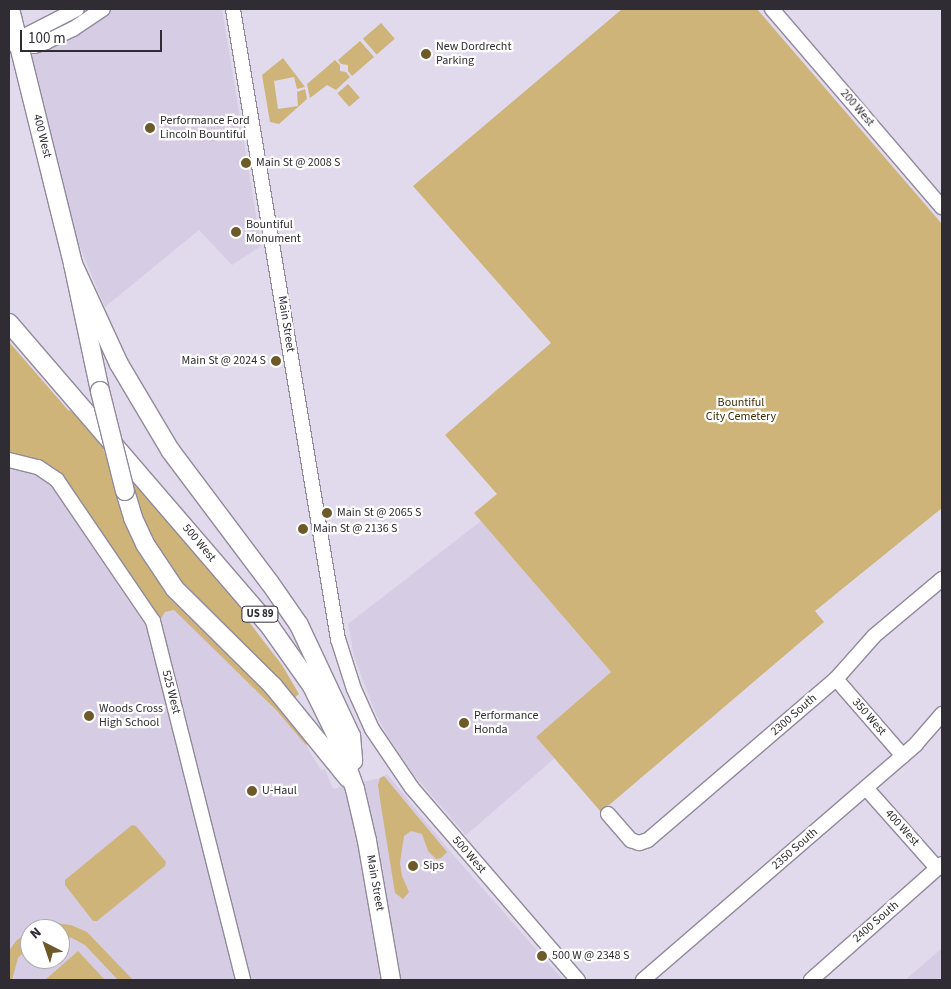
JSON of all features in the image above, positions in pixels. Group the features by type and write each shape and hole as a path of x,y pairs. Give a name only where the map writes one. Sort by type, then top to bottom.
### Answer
{"main road":[{"name":"400 West","path":"10,9 14,43 73,264"},
{"path":"73,264 124,491 133,518 158,567 175,589 273,686 354,786"},
{"path":"73,264 119,364 170,450 270,583 299,625 351,736 354,786"},
{"name":"500 West","path":"9,323 286,646 325,710 354,786"},
{"name":"Main Street","path":"354,786 368,841 392,980"}],"street":[{"path":"14,43 32,31 58,21 77,9"},
{"path":"14,43 34,46 46,42 73,29 103,9"},
{"name":"Main Street","path":"233,9 338,639"},
{"name":"200 West","path":"772,9 942,207"},
{"name":"525 West","path":"9,460 38,467 57,480 153,621 243,980"},
{"name":"2300 South","path":"608,814 631,840 639,843 652,837 836,679 874,636 942,579"},
{"name":"500 West","path":"338,639 354,689 366,716 398,770 427,807 578,980"},
{"name":"350 West","path":"836,679 903,756"},
{"name":"2350 South","path":"643,980 903,756 920,740 942,714"},
{"name":"400 West","path":"866,788 940,866"},
{"name":"2400 South","path":"810,980 940,866"}],"shaded area":[{"path":"104,9 222,9 261,246 232,265 199,230 105,307 74,233 28,49"},
{"name":"Woods Cross High School","path":"9,467 38,476 51,486 146,627 236,980 9,980"},
{"path":"481,521 611,672 536,737 555,758 466,835 414,775 387,735 376,714 354,656 348,624"},
{"path":"174,610 287,721 306,745 321,770 325,769 333,789 380,778 387,774 449,850 563,980 251,980 160,620 165,612"},
{"path":"942,948 942,980 905,980"}],"green space":[{"name":"Bountiful City Cemetery","path":"622,9 757,9 942,224 942,508 815,611 824,622 601,812 536,737 611,672 474,513 497,494 445,435 551,343 413,186"},
{"path":"381,23 395,39 377,55 363,39"},
{"path":"360,41 374,57 352,76 348,71 348,65 341,64 338,60"},
{"path":"283,58 305,87 297,89 294,77 274,81 278,109 298,106 297,92 305,89 307,99 279,124 270,122 262,75"},
{"path":"335,60 340,65 340,71 346,72 350,77 336,90 327,85 310,98 307,84"},
{"path":"348,84 360,98 349,107 337,93"},
{"path":"9,342 68,410 76,413 101,442 137,548 157,578 275,697 310,742 306,745 277,711 174,610 165,612 160,620 62,476 9,453"},
{"path":"135,480 242,608 249,622 282,665 299,694 294,698 205,611 155,552 129,485"},
{"path":"384,776 447,852 441,858 436,859 428,851 422,834 411,831 404,836 400,863 402,876 409,892 403,899 395,893 381,806 378,785 380,778"},
{"path":"132,825 136,826 166,862 165,866 97,921 93,921 65,885 65,880"},
{"path":"70,925 87,932 133,980 118,980 85,945 70,938"},
{"path":"20,938 20,956 12,980 9,980 9,951"},
{"path":"78,951 105,980 45,980 58,969 70,969 70,958"}],"place":[{"name":"New Dordrecht Parking","path":"426,54"},
{"name":"Performance Ford Lincoln Bountiful","path":"150,128"},
{"name":"Main St @ 2008 S","path":"246,163"},
{"name":"Bountiful Monument","path":"236,232"},
{"name":"Main St @ 2024 S","path":"276,361"},
{"name":"Main St @ 2065 S","path":"327,513"},
{"name":"Main St @ 2136 S","path":"303,529"},
{"name":"Woods Cross High School","path":"89,716"},
{"name":"Performance Honda","path":"464,723"},
{"name":"U-Haul","path":"252,791"},
{"name":"Sips","path":"413,866"},
{"name":"500 W @ 2348 S","path":"542,956"}]}
